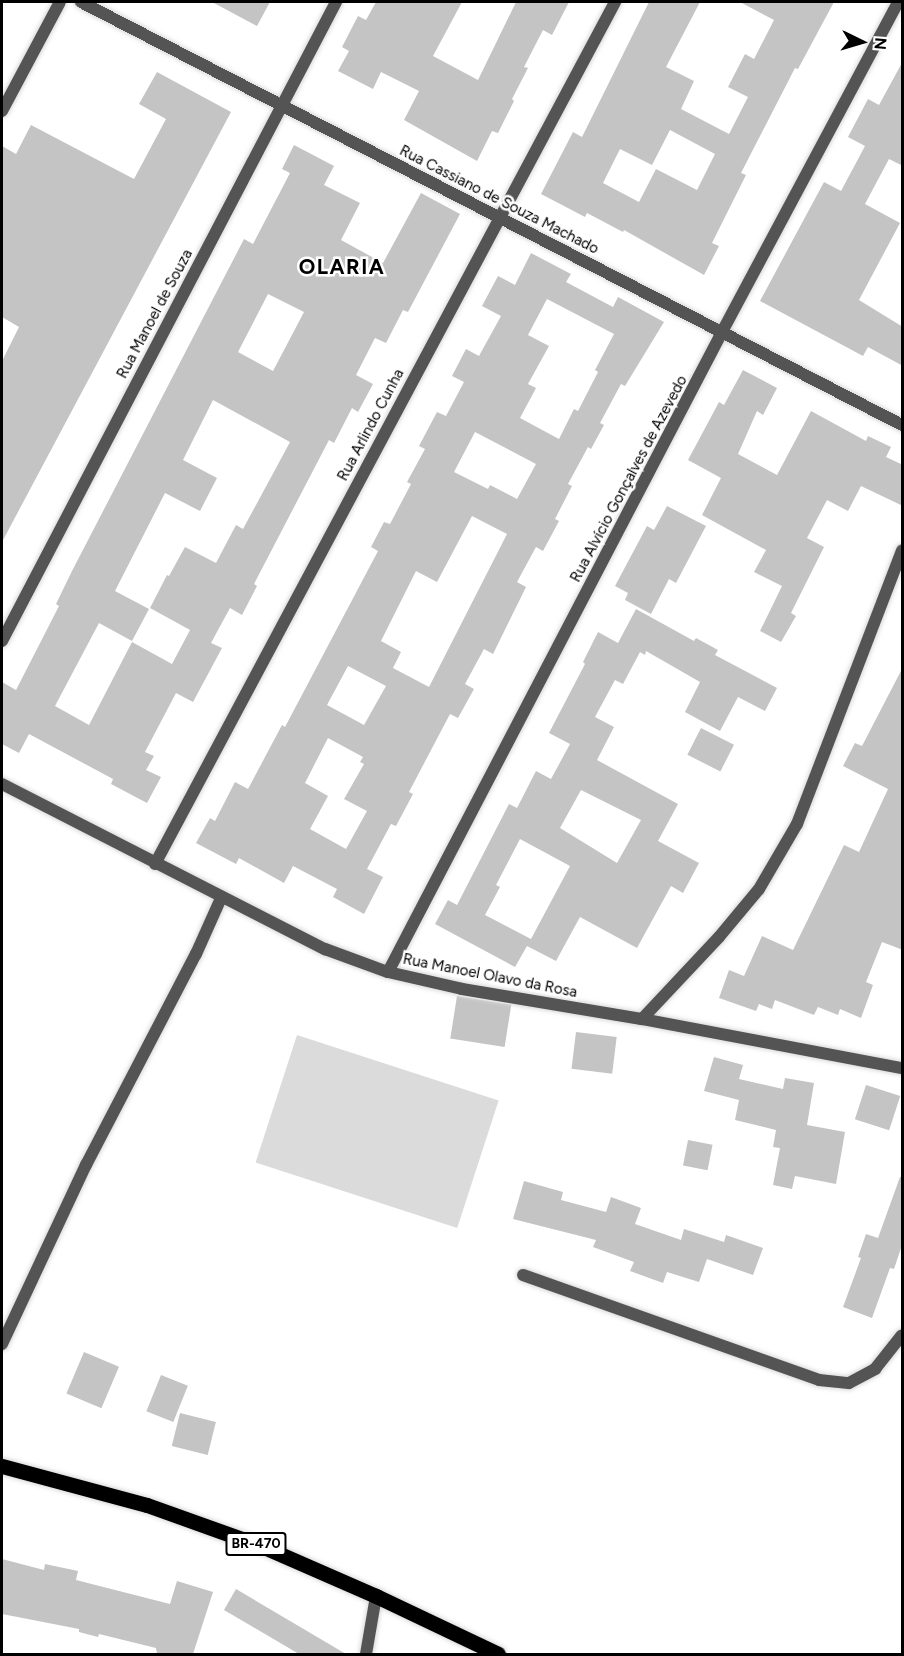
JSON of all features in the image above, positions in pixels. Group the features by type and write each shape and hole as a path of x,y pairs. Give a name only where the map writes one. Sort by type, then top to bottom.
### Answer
{"main road":[{"name":"BR-470","path":"2,1466 147,1505 259,1545 376,1596 498,1654"}],"street":[{"path":"2,111 60,2"},
{"name":"Rua Cassiano de Souza Machado","path":"81,2 903,425"},
{"name":"Rua Manoel de Souza","path":"2,641 336,2"},
{"name":"Rua Arlindo Cunha","path":"155,864 498,217 615,2"},
{"name":"Rua Alvício Gonçalves de Azevedo","path":"388,972 722,332 898,2"},
{"path":"642,1019 719,938 759,889 797,824 903,549"},
{"name":"Rua Manoel Olavo da Rosa","path":"2,784 221,898 326,949 388,972 462,989 642,1019 903,1068"},
{"path":"2,1344 86,1166 196,954 221,898"},
{"path":"524,1275 819,1380 849,1383 875,1369 903,1335"},
{"path":"366,1654 376,1596"}],"shaded area":[{"path":"297,1035 499,1101 457,1228 256,1162"}],"building":[{"path":"212,2 270,2 257,26"},
{"path":"376,2 462,2 433,56 478,80 516,2 569,2 552,35 543,30 524,67 528,68 498,133 492,131 477,161 404,120 419,91 381,72 373,89 338,71 349,51 342,47 358,16 366,20"},
{"path":"649,2 700,2 666,67 694,81 681,109 729,134 748,97 728,87 745,54 754,59 774,20 740,2 834,2 798,69 795,68 741,173 746,175 712,243 719,246 704,275 624,230 623,232 587,213 585,217 541,194 573,132 582,137","holes":["670,130 715,154 697,190 656,169 639,202 603,183 620,149 652,165"]},
{"path":"903,61 903,166 889,159 865,204 900,223 859,300 903,327 903,366 868,347 863,356 760,301 824,182 841,191 865,146 848,137 868,99 879,105"},
{"path":"157,72 231,112 2,542 2,361 19,327 2,317 2,146 16,154 31,125 134,179 166,119 139,104"},
{"path":"294,145 334,166 324,185 360,203 341,240 383,263 421,193 460,214 408,312 403,310 386,343 375,338 356,375 373,384 358,412 352,408 334,443 329,440 254,584 257,586 242,615 230,608 211,643 222,648 193,702 176,693 145,752 154,756 146,770 161,777 147,803 111,784 113,779 29,734 19,753 2,744 2,682 16,690 59,606 56,604 72,571 244,239 253,244 290,173 282,169","holes":["268,294 304,312 273,371 238,352","213,400 290,442 243,529 236,525 216,563 185,547 169,576 167,575 150,608 190,630 172,664 132,642 89,725 55,706 99,623 132,641 149,609 115,591 165,493 200,511 217,478 183,460"]},
{"path":"531,253 571,274 566,282 613,307 618,297 664,322 625,386 621,384 600,423 604,425 591,449 588,447 568,484 572,486 555,519 559,521 543,551 536,547 517,582 526,587 493,654 484,649 465,684 474,689 458,718 450,714 409,792 413,794 396,826 391,824 367,869 383,877 364,914 333,897 337,889 293,866 284,883 239,858 236,864 196,843 210,818 215,821 235,782 248,789 282,725 285,727 378,551 371,547 384,522 390,524 411,484 407,482 425,449 419,446 437,412 446,416 464,382 452,376 466,349 479,356 501,316 482,306 498,276 515,285","holes":["547,299 614,334 595,370 598,372 578,411 574,409 559,439 520,418 536,388 528,384 549,346 528,335","475,432 536,464 517,499 490,485 488,489 454,472","472,516 507,534 429,687 393,668 401,652 381,641 416,571 437,582","348,666 386,686 364,725 327,705","328,738 363,757 360,762 364,764 344,799 367,811 346,849 310,829 328,796 305,783"]},
{"path":"743,370 777,388 763,415 757,411 738,454 777,475 811,411 866,441 868,436 891,447 886,457 903,465 903,506 861,486 848,511 827,500 807,538 824,547 791,613 796,616 781,642 760,631 782,586 754,572 766,550 702,515 721,478 688,460 719,402 724,405"},
{"path":"667,506 706,526 676,583 669,579 651,614 625,600 628,593 615,586 647,526 654,530"},
{"path":"636,609 694,641 696,638 718,650 715,655 777,688 765,711 738,697 720,731 685,712 700,682 646,651 645,655 640,652 623,684 615,680 595,717 614,727 597,760 678,804 658,841 699,863 683,893 671,886 637,948 580,917 556,961 527,946 515,967 435,924 448,900 457,905 509,804 517,808 536,771 551,779 570,744 549,733 585,664 583,662 598,632 618,643","holes":["581,790 641,820 617,863 560,828","520,839 570,866 531,939 485,915 500,887 496,885"]},
{"path":"903,667 903,950 882,942 866,982 873,985 861,1018 840,1009 838,1015 818,1007 814,1015 775,1000 772,1009 759,1004 756,1011 719,998 729,970 744,976 762,936 793,950 844,845 859,852 888,789 843,766 855,743 862,746"},
{"path":"701,728 734,745 720,772 687,755"},
{"path":"457,996 511,1005 505,1047 450,1038"},
{"path":"576,1032 617,1037 612,1074 571,1069"},
{"path":"714,1057 743,1065 739,1079 783,1089 785,1078 814,1083 807,1125 845,1132 836,1184 795,1176 792,1189 773,1185 780,1148 773,1147 776,1130 735,1120 739,1100 704,1091"},
{"path":"866,1085 900,1096 889,1130 855,1119"},
{"path":"688,1140 713,1145 708,1170 683,1166"},
{"path":"900,1177 903,1177 903,1242 894,1269 890,1268 872,1318 843,1307 861,1258 858,1257 866,1234 878,1238"},
{"path":"524,1181 563,1192 561,1200 606,1212 611,1197 641,1208 635,1224 681,1240 684,1229 724,1242 726,1235 763,1248 753,1275 707,1259 699,1282 667,1272 663,1283 630,1271 634,1262 593,1247 596,1240 513,1219"},
{"path":"84,1352 119,1367 101,1408 66,1393"},
{"path":"161,1375 188,1386 173,1422 146,1411"},
{"path":"180,1413 216,1422 208,1455 172,1446"},
{"path":"2,1559 44,1570 45,1564 78,1571 76,1580 170,1604 177,1581 213,1592 193,1654 157,1654 156,1648 99,1634 98,1637 79,1632 79,1629 2,1614"},
{"path":"236,1589 346,1654 299,1654 224,1610"}],"district":[{"name":"OLARIA","path":"342,267"}]}
